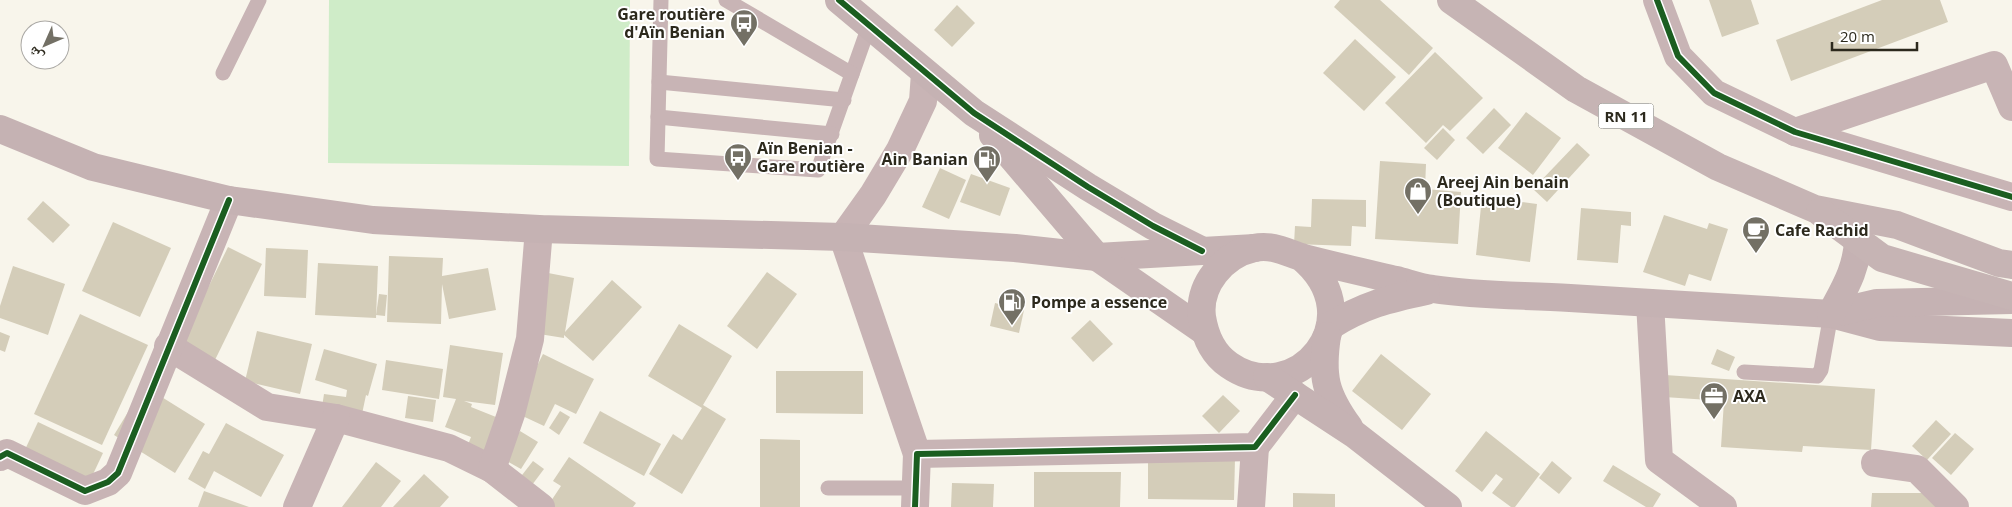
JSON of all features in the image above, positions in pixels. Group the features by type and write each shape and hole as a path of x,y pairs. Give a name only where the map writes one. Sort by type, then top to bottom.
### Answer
{"main road":[{"path":"839,0 974,113 1153,226 1202,251"},
{"name":"RN 11","path":"1451,0 1576,89 1718,167 1815,208 1897,224 1998,263 2012,266"},
{"path":"974,113 1097,257 1204,332"},
{"path":"0,129 93,168 229,200 373,220 539,229 842,237 1014,248 1097,257 1279,248 1301,257 1433,290 1830,314 1880,328 2012,333"},
{"name":"RN 11","path":"1815,208 1882,258 2012,298"},
{"path":"1830,314 1853,273 1857,257 1858,240"},
{"path":"1255,248 1234,255 1217,269 1206,288 1201,310 1204,332 1214,350 1228,365 1247,374 1267,377 1293,372 1314,358 1329,331 1358,310 1394,297 1433,290"},
{"path":"1301,257 1316,270 1327,286 1332,306 1324,359 1326,382 1332,404 1354,434"},
{"path":"1830,314 1877,303 2012,298"},
{"path":"1267,377 1354,434 1448,507"}],"street":[{"path":"1657,0 1678,56 1714,93 1795,132 2012,197"},
{"path":"1795,132 1994,66 2012,107"},
{"path":"916,498 917,454 842,237 873,196 900,150 923,101 925,73"},
{"path":"0,457 7,453 85,491 108,482 118,473 168,346 229,200"},
{"path":"492,469 512,414 530,339 539,229"},
{"path":"1650,303 1659,460 1722,507"},
{"path":"168,346 266,407 336,418 449,448 492,469 541,507"},
{"path":"1251,507 1255,447 1295,396"},
{"path":"297,507 336,418"},
{"path":"917,454 1255,447"},
{"path":"1874,463 1918,469 1955,507"}],"lane":[{"path":"223,73 259,0"},
{"path":"661,0 657,159 818,170 869,26"},
{"path":"726,0 852,74"},
{"path":"659,82 844,100"},
{"path":"658,117 832,134"},
{"path":"1744,372 1817,376 1821,370 1830,314"},
{"path":"828,488 916,498"}],"green space":[{"path":"329,0 630,0 629,166 328,163"}],"building":[{"path":"1340,0 1380,0 1433,48 1409,75 1334,7"},
{"path":"1709,0 1751,0 1759,24 1722,37"},
{"path":"1882,0 1940,0 1948,22 1791,81 1776,40"},
{"path":"957,5 975,23 952,47 934,30"},
{"path":"1355,39 1396,77 1364,111 1323,73"},
{"path":"1435,52 1483,98 1450,131 1443,125 1426,143 1385,103"},
{"path":"1494,108 1511,125 1483,154 1466,138"},
{"path":"1526,112 1561,138 1533,175 1498,148"},
{"path":"1443,128 1455,140 1437,160 1424,148"},
{"path":"1577,143 1590,155 1547,202 1533,189"},
{"name":"Areej Ain benain (Boutique)","path":"1380,161 1426,164 1425,189 1461,192 1458,244 1375,239"},
{"path":"940,168 966,180 949,219 922,207"},
{"path":"971,174 1010,188 1000,216 960,202"},
{"path":"1482,197 1537,204 1530,262 1476,255"},
{"path":"1312,199 1366,200 1366,227 1352,226 1351,246 1294,244 1295,226 1311,227"},
{"path":"43,201 70,225 53,243 27,219"},
{"path":"1581,208 1631,212 1631,226 1621,225 1618,263 1577,260"},
{"path":"1664,215 1707,229 1709,223 1728,229 1711,281 1689,274 1685,286 1643,272"},
{"path":"113,222 171,248 140,317 82,291"},
{"path":"228,247 262,264 214,362 180,345"},
{"path":"266,248 308,250 306,298 264,296"},
{"path":"389,256 443,258 442,276 488,268 496,310 449,319 442,284 441,324 387,322"},
{"path":"318,263 378,266 376,318 315,315"},
{"path":"13,266 65,284 48,335 0,318 0,306"},
{"path":"543,272 574,278 565,332 612,280 642,307 593,361 564,335 564,338 533,333"},
{"path":"767,272 797,294 757,349 727,326"},
{"path":"379,294 387,295 385,316 376,315"},
{"path":"995,303 1024,310 1019,333 990,326"},
{"path":"80,314 148,345 102,445 34,414"},
{"path":"1090,320 1113,344 1093,362 1071,338"},
{"path":"679,324 732,356 703,405 726,419 682,494 649,474 673,434 682,440 702,408 648,376"},
{"path":"257,331 312,344 300,394 245,381"},
{"path":"0,332 10,336 5,352 0,350"},
{"path":"450,345 503,353 495,405 464,401 472,404 471,407 501,419 487,458 466,450 471,437 445,427 456,399 443,397"},
{"path":"324,349 377,364 368,396 366,395 362,414 322,407 324,394 346,397 347,390 315,380"},
{"path":"1717,349 1735,357 1729,371 1711,364"},
{"path":"543,354 594,379 576,414 555,404 544,426 514,412"},
{"path":"1381,354 1431,394 1402,430 1352,391"},
{"path":"386,360 443,369 439,399 382,390"},
{"path":"776,371 863,371 863,414 776,413"},
{"path":"1665,375 1875,389 1871,450 1803,446 1802,452 1721,447 1724,401 1664,397"},
{"path":"144,386 205,424 175,473 114,435"},
{"path":"1223,395 1240,411 1219,433 1202,416"},
{"path":"408,396 436,400 433,422 405,418"},
{"path":"560,411 570,417 559,435 549,428"},
{"path":"600,411 661,444 644,476 583,443"},
{"path":"1936,420 1951,434 1927,460 1912,446"},
{"path":"38,422 103,453 87,487 22,456"},
{"path":"226,423 284,455 261,497 214,471 205,489 188,479 203,451 209,454"},
{"path":"520,431 538,442 521,469 503,459"},
{"path":"1486,431 1540,474 1515,507 1511,507 1492,493 1503,479 1496,474 1482,492 1455,471"},
{"path":"1955,433 1974,449 1951,475 1932,458"},
{"path":"760,439 800,440 800,507 760,507"},
{"path":"569,457 636,503 633,507 547,507 561,486 553,481"},
{"path":"1148,457 1235,458 1234,500 1148,499"},
{"path":"533,461 544,469 526,493 515,484"},
{"path":"1552,461 1572,478 1559,494 1539,478"},
{"path":"376,462 401,481 381,507 342,507"},
{"path":"1613,465 1661,494 1653,507 1646,507 1603,481"},
{"path":"1034,472 1121,472 1120,507 1034,507"},
{"path":"424,474 449,497 440,507 393,507"},
{"path":"952,483 994,484 993,507 951,507"},
{"path":"204,491 249,507 198,507"},
{"path":"1293,493 1335,494 1335,507 1293,507"},
{"path":"1872,493 1936,493 1935,507 1871,507"}],"cycle path":[{"path":"839,0 974,113 1088,187 1153,226 1202,251"},
{"path":"1657,0 1678,56 1714,93 1795,132 2012,197"},
{"path":"0,457 7,453 85,491 108,482 118,473 229,200"},
{"path":"915,507 917,454 1255,447 1295,395"}],"place":[{"name":"Gare routière d'Aïn Benian","path":"744,47"},
{"name":"Aïn Benian - Gare routière","path":"738,181"},
{"name":"Ain Banian","path":"987,183"},
{"name":"Areej Ain benain (Boutique)","path":"1418,215"},
{"name":"Cafe Rachid","path":"1756,254"},
{"name":"Pompe a essence","path":"1012,326"},
{"name":"AXA","path":"1714,420"}]}
